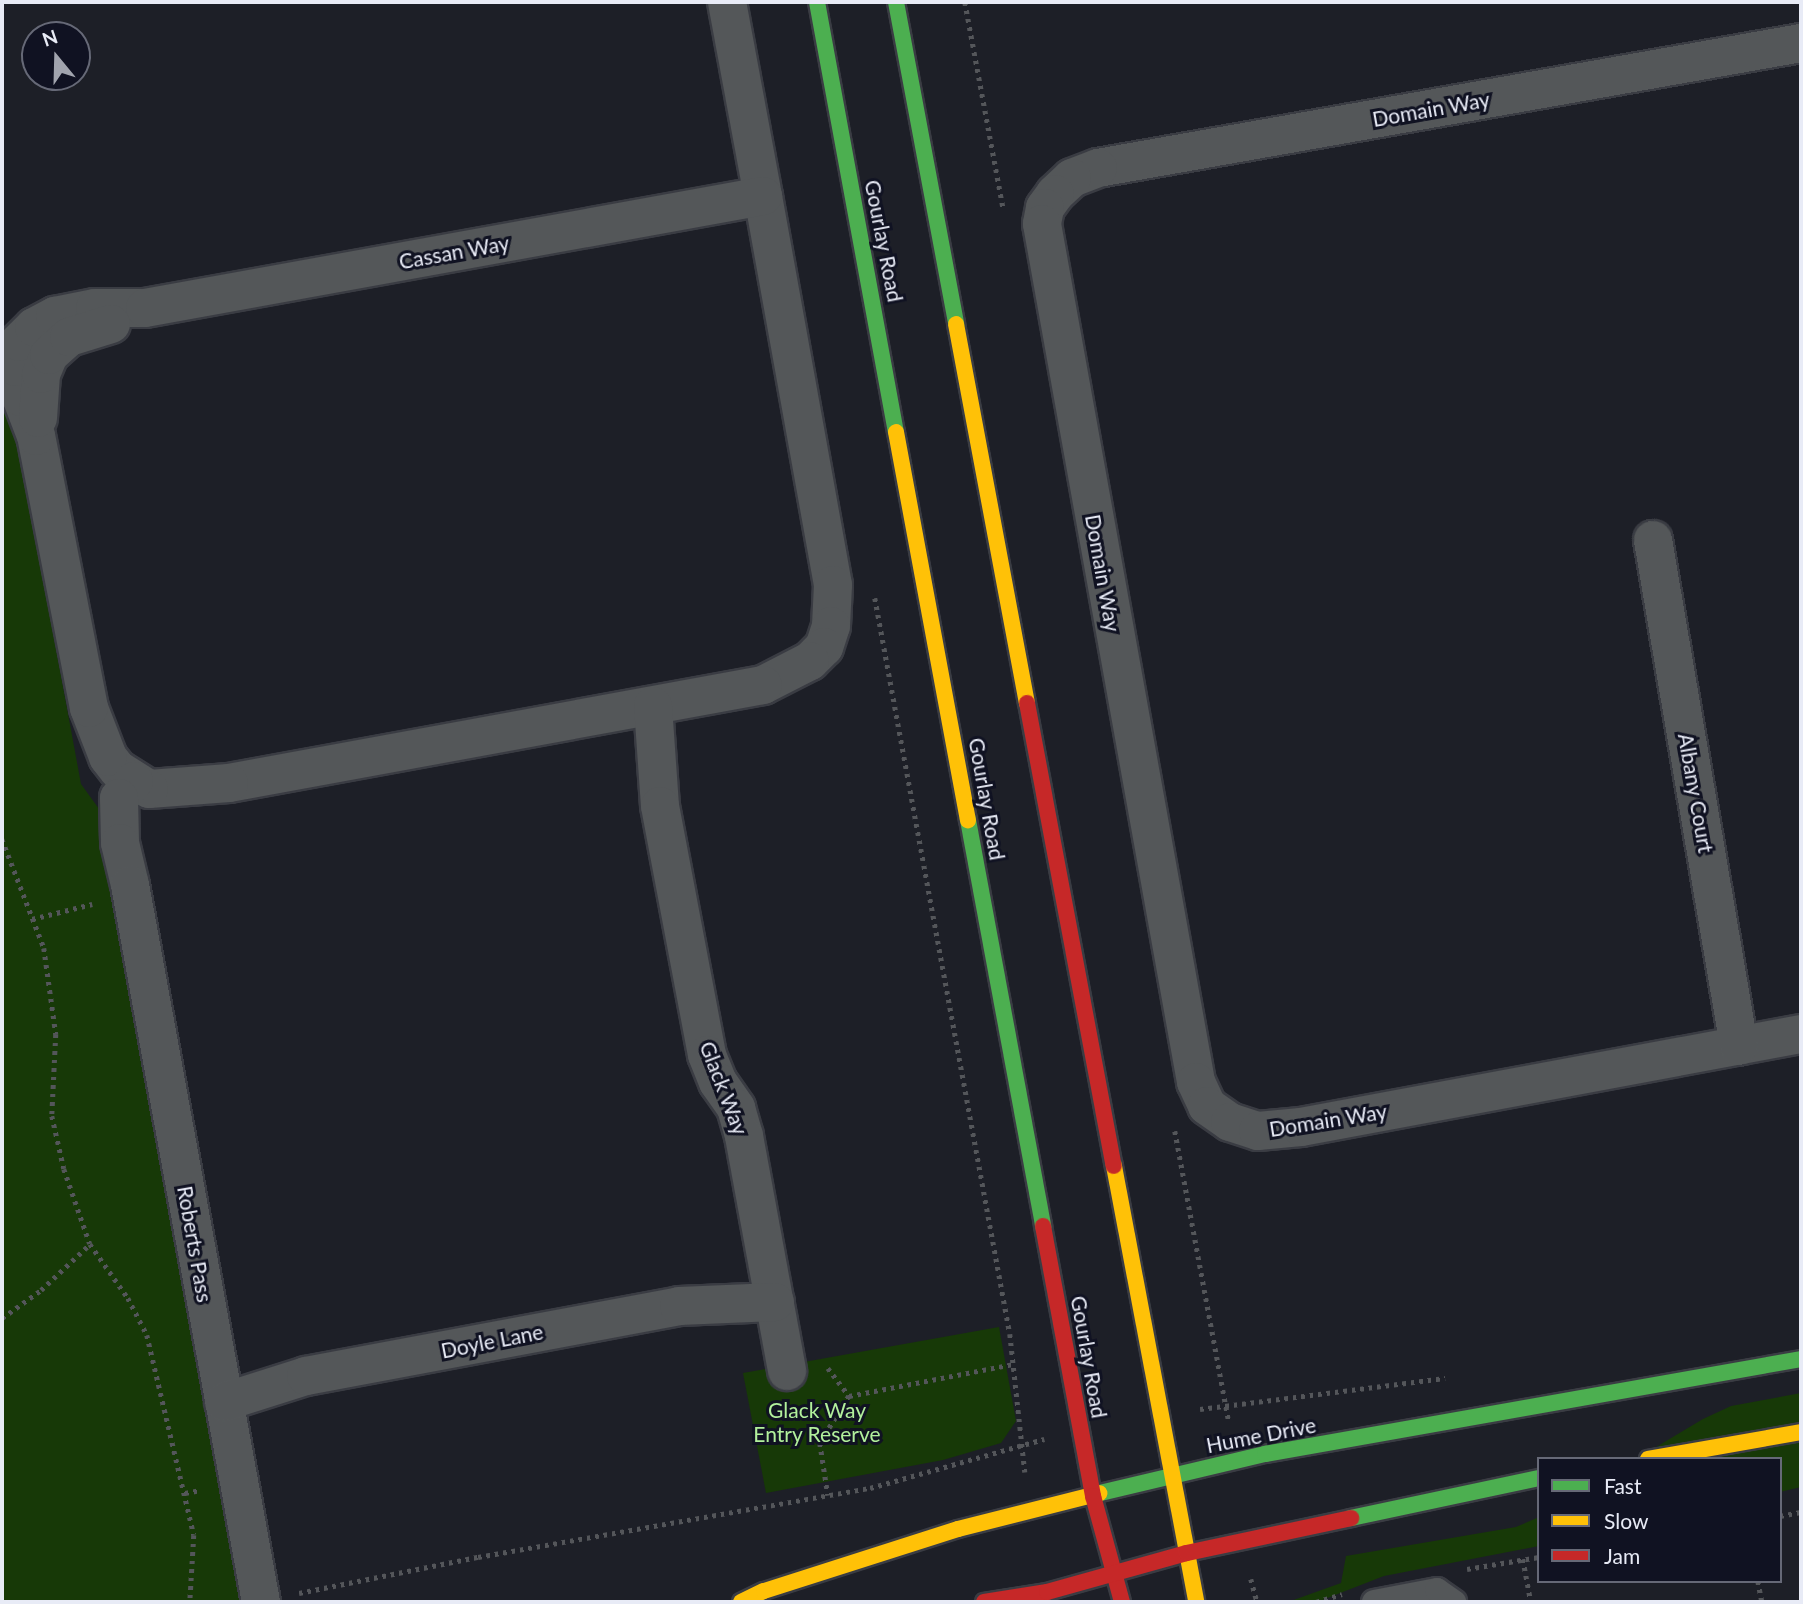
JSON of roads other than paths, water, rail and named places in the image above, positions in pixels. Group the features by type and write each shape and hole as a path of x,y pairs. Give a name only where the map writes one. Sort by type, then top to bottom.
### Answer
{"main road":[{"name":"Gourlay Road","path":"817,2 1093,1496 1116,1572 1122,1602"},
{"path":"896,2 1196,1602"},
{"name":"Hume Drive","path":"741,1602 764,1591 867,1556 1171,1475 1265,1454 1801,1359"},
{"path":"1659,1457 1801,1432"},
{"path":"984,1602 1047,1592 1187,1553 1537,1478"}],"street":[{"path":"130,794 151,806 229,783 763,685 810,662 824,647 831,626 833,585 727,2"},
{"name":"Domain Way","path":"1801,43 1098,168 1072,178 1055,194 1045,208 1042,224 1196,1082 1207,1106 1230,1122 1258,1131 1301,1127 1801,1034"},
{"name":"Cassan Way","path":"130,794 108,757 89,708 36,436 41,374 49,355 69,337 107,326 145,308 763,196"},
{"name":"Albany Court","path":"1654,540 1738,1046"},
{"name":"Glack Way","path":"641,708 708,1055 718,1082 736,1108 744,1136 787,1371"},
{"name":"Roberts Pass","path":"130,794 131,890 261,1602"},
{"name":"Doyle Lane","path":"222,1390 772,1289"}],"lane":[{"path":"1374,1602 1437,1590 1454,1602"}],"park label":[{"name":"Glack Way Entry Reserve","path":"817,1422"}]}
